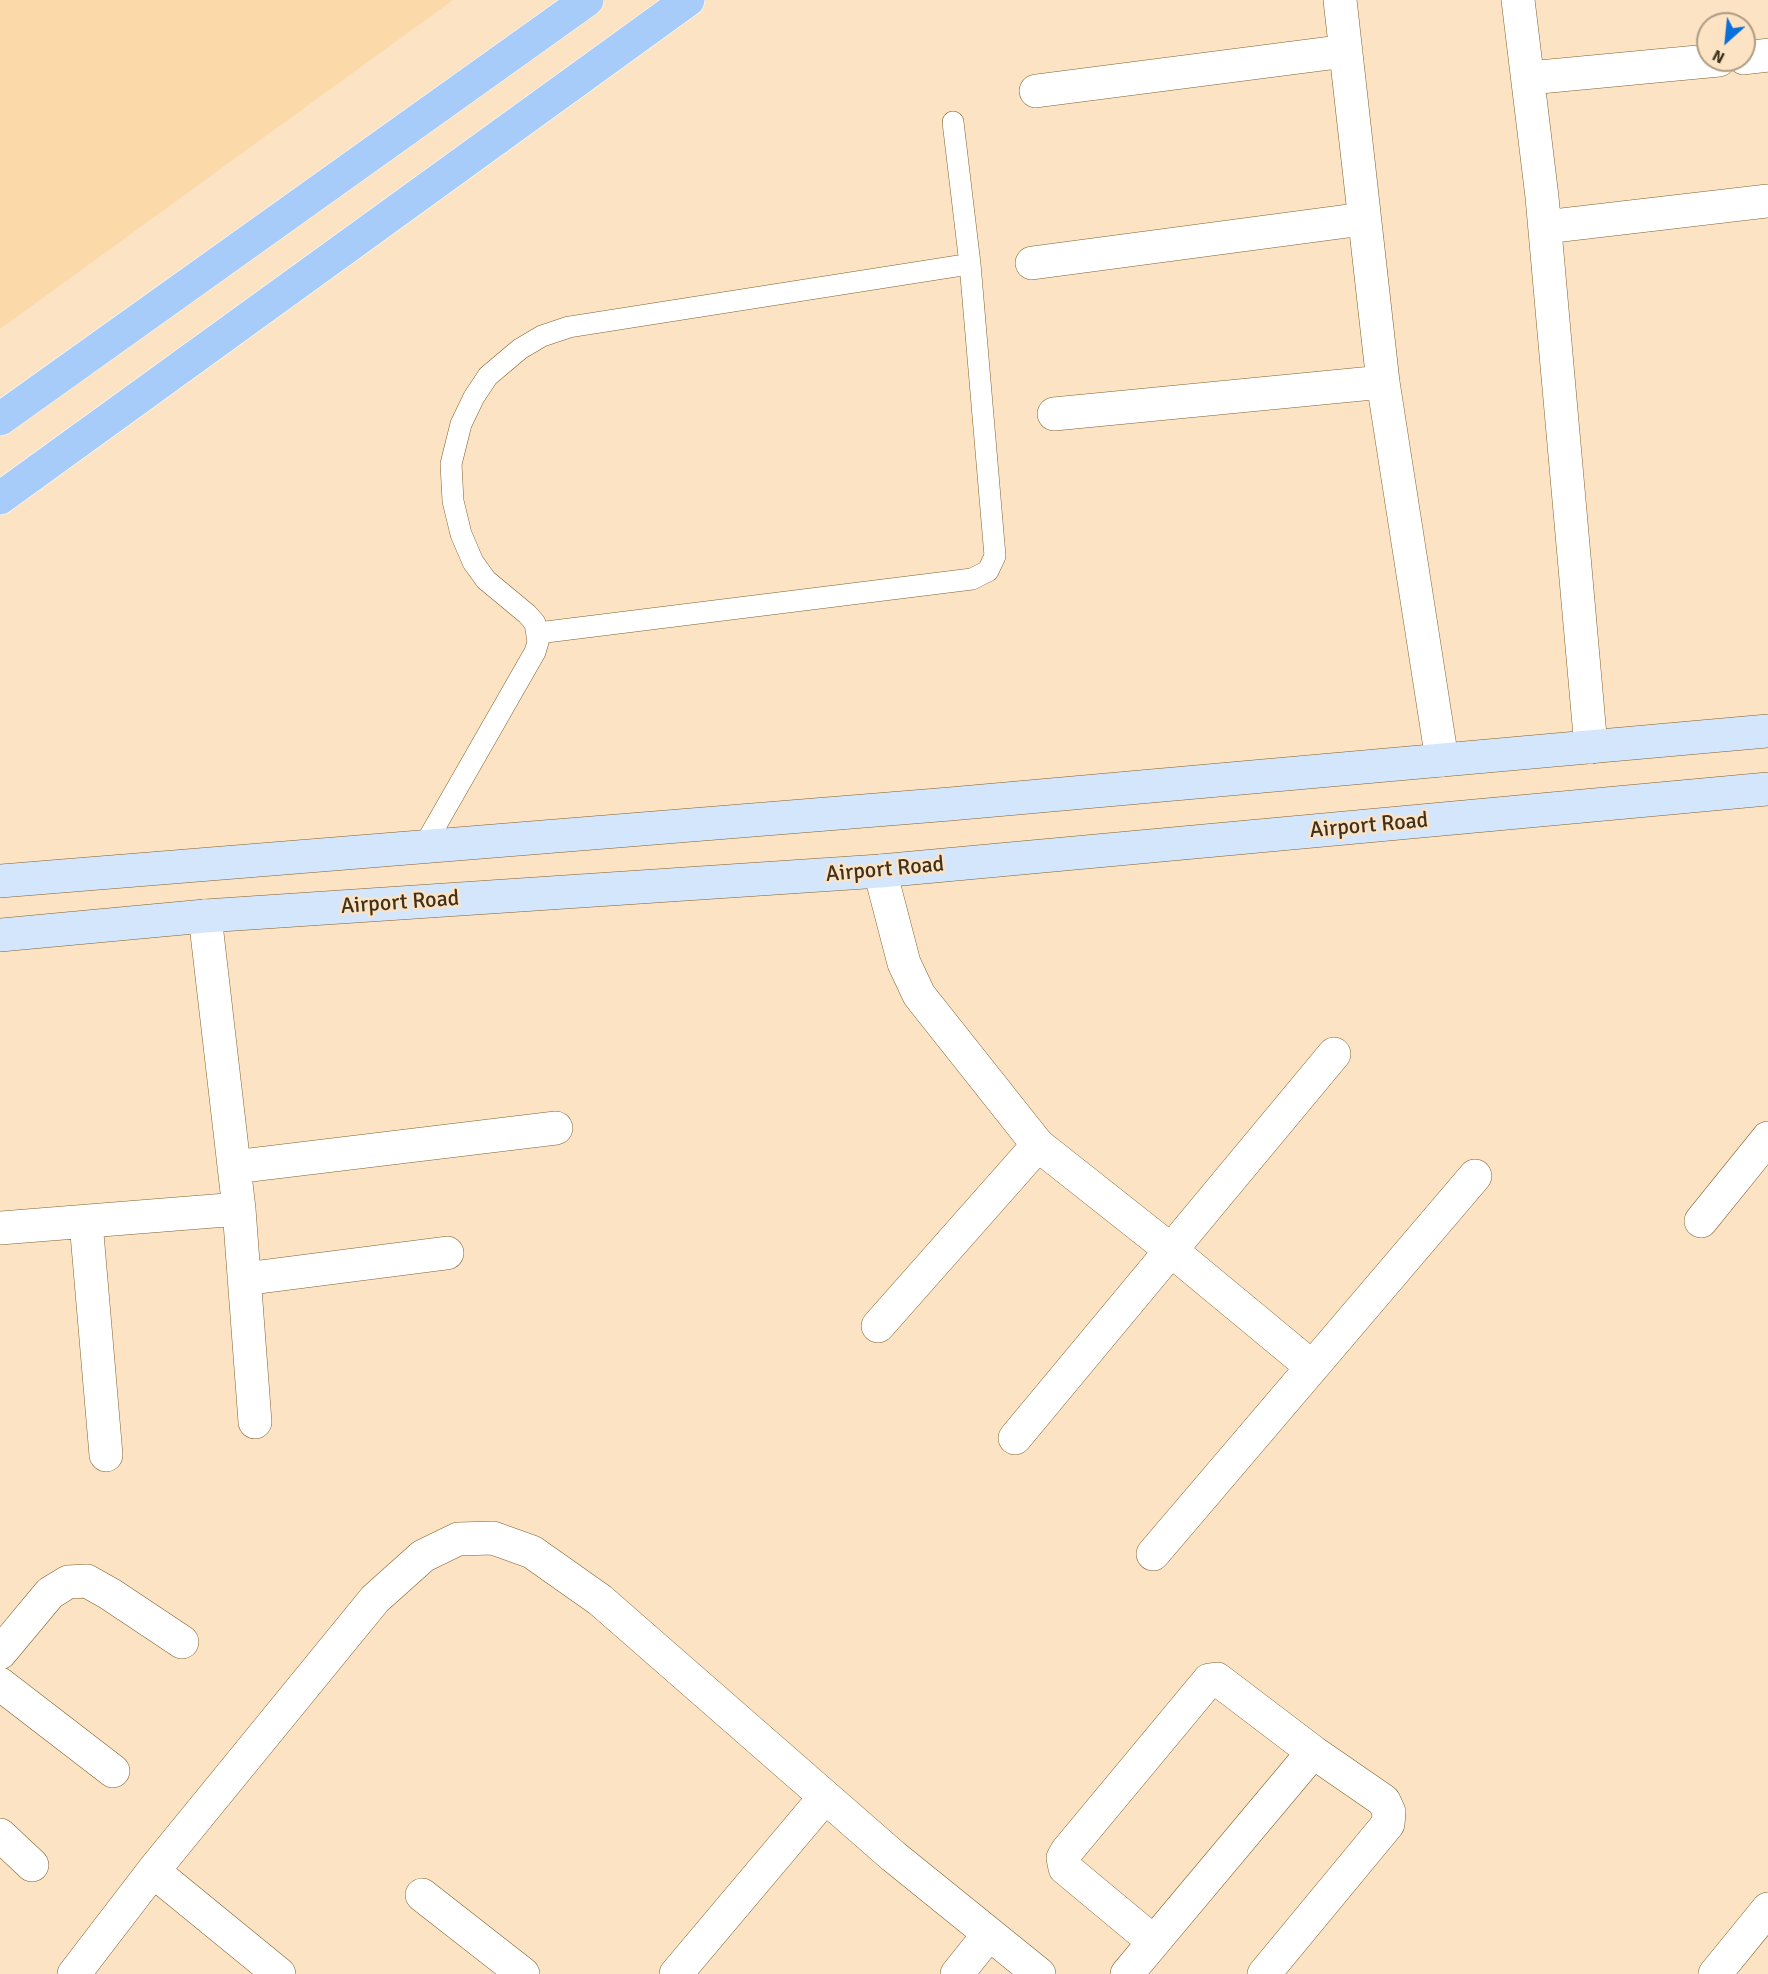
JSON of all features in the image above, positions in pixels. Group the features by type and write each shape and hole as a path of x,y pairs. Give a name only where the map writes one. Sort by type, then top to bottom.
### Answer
{"main road":[{"path":"0,419 587,0"},
{"path":"0,498 688,0"},
{"path":"0,880 951,804 1768,731"},
{"name":"Airport Road","path":"0,935 205,916 880,871 1768,789"}],"street":[{"path":"1340,0 1383,382 1442,759"},
{"path":"1518,0 1545,227 1591,747"},
{"path":"1036,91 1346,51"},
{"path":"1529,78 1696,62"},
{"path":"1545,227 1768,201"},
{"path":"1032,263 1363,219"},
{"path":"1054,414 1383,382"},
{"path":"880,871 904,963 920,995 1038,1145 1172,1251 1312,1367"},
{"path":"205,916 239,1209 255,1422"},
{"path":"1015,1438 1334,1054"},
{"path":"234,1167 556,1128"},
{"path":"1701,1221 1768,1138"},
{"path":"878,1326 1038,1145"},
{"path":"1153,1554 1475,1176"},
{"path":"0,1228 239,1209"},
{"path":"86,1222 106,1455"},
{"path":"244,1279 447,1252"},
{"path":"74,1974 153,1871 375,1599 423,1556 458,1539 493,1538 532,1552 600,1600 893,1856 1039,1974"},
{"path":"0,1653 50,1593 68,1582 87,1581 182,1642"},
{"path":"1154,1942 1065,1868 1063,1858 1209,1680 1217,1679 1313,1752 1384,1801 1389,1812 1388,1824 1264,1974"},
{"path":"0,1684 113,1771"},
{"path":"1127,1974 1313,1752"},
{"path":"676,1974 825,1797"},
{"path":"0,1835 32,1865"},
{"path":"153,1871 279,1974"},
{"path":"422,1895 523,1974"},
{"path":"1715,1974 1768,1908"},
{"path":"957,1974 989,1934"}],"lane":[{"path":"538,633 972,579 988,571 995,556 970,264 953,122"},
{"path":"424,846 536,652 538,642 535,623 486,580 473,562 461,534 453,501 451,464 461,424 474,397 488,376 520,349 542,336 569,327 970,264"}],"shaded area":[{"path":"0,0 453,0 0,329"}]}
